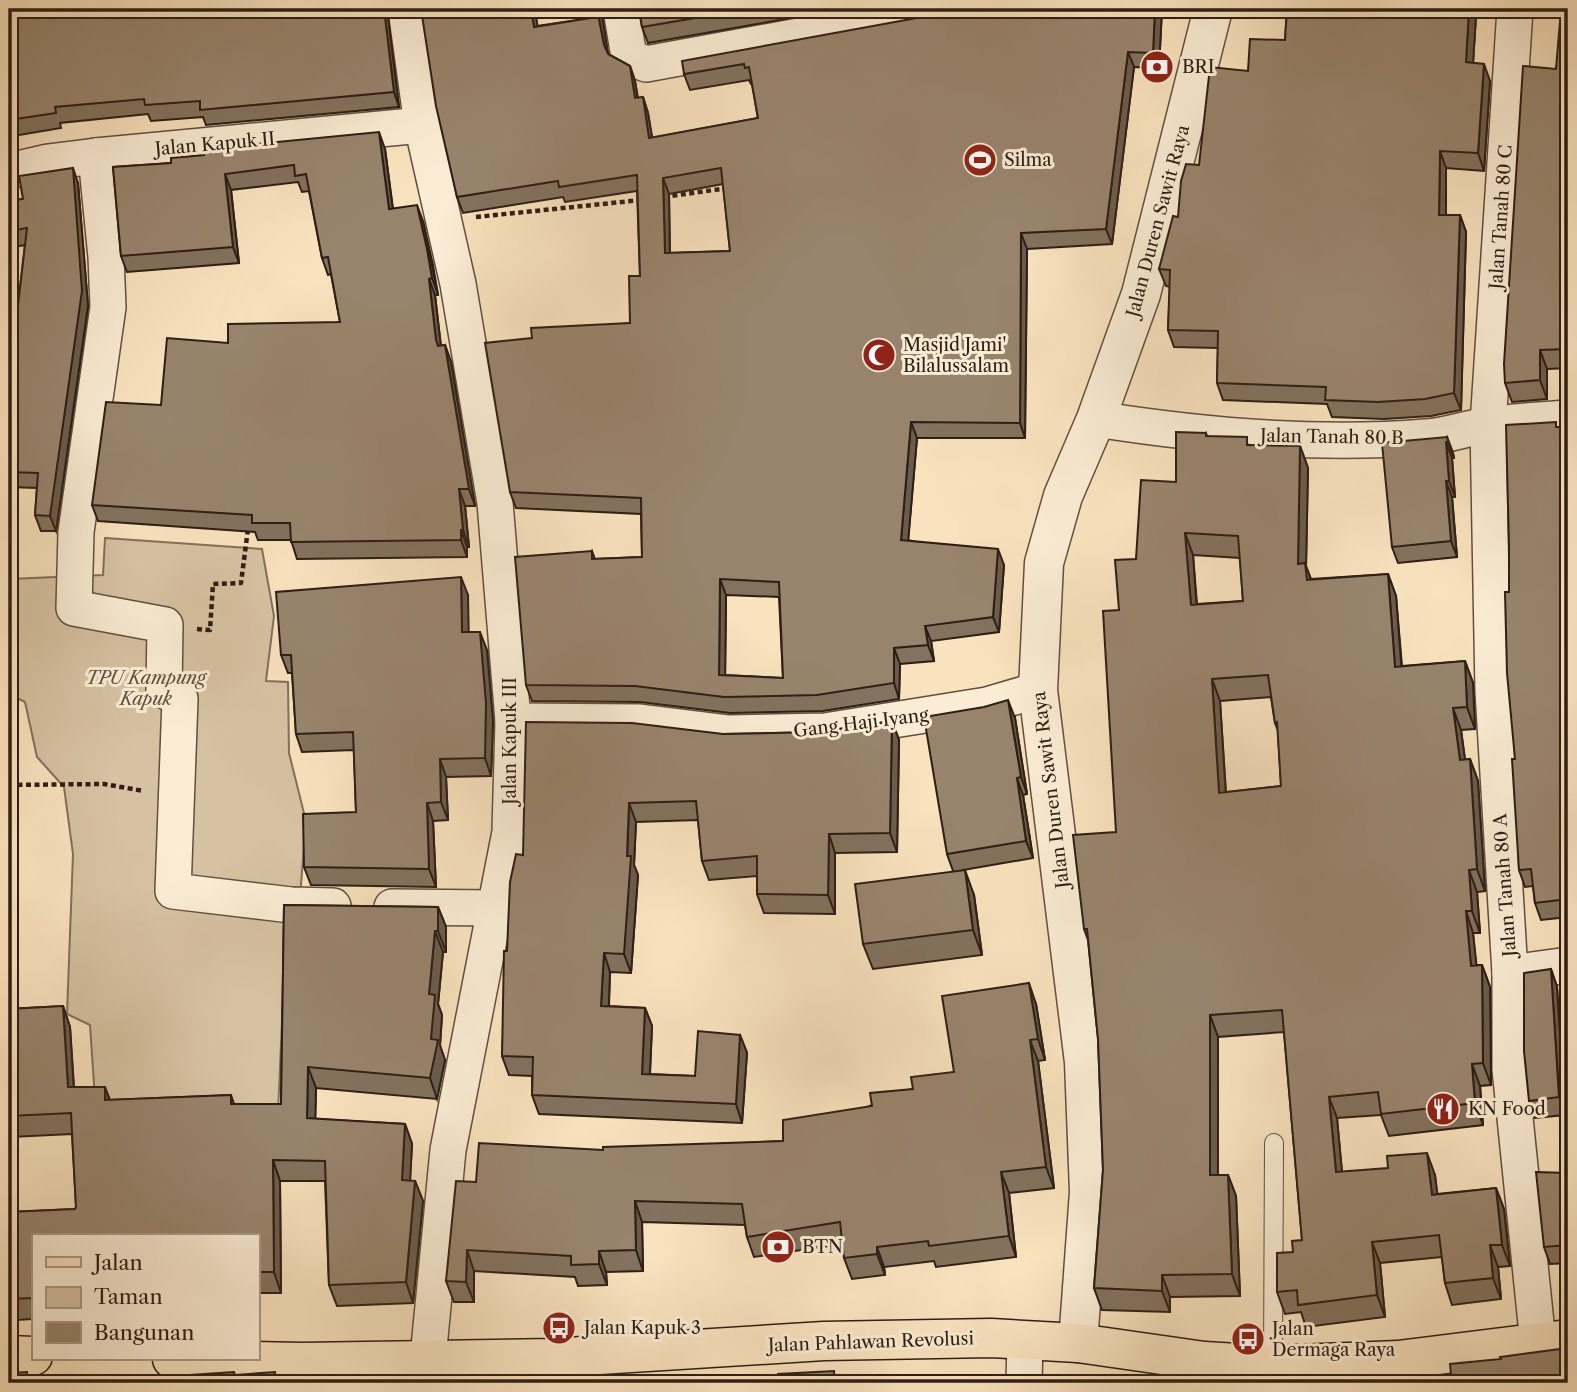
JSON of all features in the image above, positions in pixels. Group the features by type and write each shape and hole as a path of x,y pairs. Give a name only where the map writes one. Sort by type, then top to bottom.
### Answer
{"main road":[{"name":"Jalan Pahlawan Revolusi","path":"182,1360 303,1372 428,1358 551,1358 907,1338 1025,1339 1078,1343 1204,1361 1273,1365 1399,1366 1553,1341"},
{"path":"9,1355 32,1356"}],"street":[{"name":"Jalan Kapuk III","path":"407,9 422,125 458,285 495,503 513,721 510,832 448,1150 428,1358"},
{"path":"621,9 629,57 646,64 946,9"},
{"name":"Jalan Duren Sawit Raya","path":"1078,1343 1089,1192 1084,1062 1038,691 1044,563 1063,496 1096,419 1141,294 1213,9"},
{"name":"Jalan Tanah 80 C","path":"1488,425 1515,9"},
{"name":"Jalan Kapuk II","path":"9,171 48,162 96,156 422,125"},
{"path":"96,156 108,307 76,532 74,608 164,625 164,690 180,699 173,891 291,905 496,908"},
{"name":"Jalan Tanah 80 B","path":"1096,419 1163,429 1293,440 1428,438 1488,425 1568,418"},
{"name":"Jalan Tanah 80 A","path":"1488,425 1493,691 1510,973 1510,1069 1553,1341"},
{"name":"Gang Haji Iyang","path":"513,721 640,722 729,733 825,731 987,705 1038,691"},
{"path":"1510,973 1568,965"},
{"path":"1024,1383 1025,1339"}],"lane":[{"path":"1273,1365 1275,1143"}],"path":[{"path":"659,198 740,186"},
{"path":"444,220 645,199"},
{"path":"164,625 210,630 213,584 241,583 250,518"},
{"path":"9,785 104,784 176,797"}],"green space":[{"name":"TPU Kampung Kapuk","path":"105,538 262,549 274,616 266,681 288,682 289,753 306,821 300,897 287,902 278,1114 95,1099 90,1025 67,1014 73,854 64,787 37,757 25,702 9,694 9,579 103,575"}],"building":[{"path":"9,9 384,9 394,92 200,110 200,101 145,105 144,99 55,107 56,113 9,120"},
{"path":"421,9 531,9 534,27 591,18 589,9 597,9 608,54 630,66 635,98 643,97 649,138 758,118 749,67 745,68 744,64 684,74 682,61 944,13 952,9 1155,9 1153,53 1128,52 1106,229 1021,233 1020,423 911,422 901,540 998,549 993,617 925,626 928,645 894,648 894,683 817,695 724,697 635,686 526,685 515,557 592,551 592,559 642,557 641,498 510,492 485,343 532,338 531,328 630,323 629,276 640,276 637,175 559,187 558,181 457,197 436,106","holes":["721,168 730,251 665,253 663,178","720,579 779,582 783,678 719,675"]},
{"path":"639,9 748,9 642,27"},
{"path":"1287,9 1469,9 1466,62 1484,64 1478,153 1440,151 1439,215 1460,215 1454,393 1425,399 1378,402 1325,400 1326,387 1217,383 1218,331 1168,330 1170,270 1159,269 1173,216 1178,217 1181,181 1186,164 1199,165 1210,67 1248,71 1250,39 1285,40"},
{"path":"1561,9 1568,9 1568,349 1540,350 1540,380 1505,383 1523,66 1556,69"},
{"path":"379,132 389,209 417,205 427,249 432,278 429,279 436,340 438,346 445,345 469,489 459,489 463,530 461,540 291,542 290,523 252,523 252,515 92,505 106,402 161,405 167,338 228,343 228,324 340,322 328,257 322,258 306,174 295,176 294,165 225,174 233,247 121,256 113,167 171,163 171,158 204,155 204,149"},
{"path":"73,168 82,291 50,516 35,515 38,473 9,472 9,331 15,331 27,228 9,231 9,201 23,199 19,176"},
{"path":"1556,422 1556,427 1568,427 1568,899 1535,903 1531,869 1519,870 1512,759 1515,759 1507,673 1505,592 1509,592 1506,425"},
{"path":"1176,432 1247,437 1247,445 1300,446 1298,564 1305,563 1307,580 1388,574 1395,667 1465,661 1467,707 1453,708 1460,760 1470,759 1477,869 1469,870 1472,911 1466,911 1471,966 1482,965 1483,1063 1472,1064 1475,1103 1381,1114 1378,1092 1329,1097 1336,1172 1388,1168 1387,1156 1427,1153 1432,1195 1496,1188 1502,1245 1490,1245 1493,1278 1445,1283 1439,1235 1372,1242 1377,1295 1298,1305 1297,1290 1277,1292 1277,1253 1293,1252 1292,1241 1302,1240 1282,1010 1210,1015 1210,1175 1228,1175 1232,1274 1162,1275 1162,1291 1094,1288 1103,1170 1098,1039 1087,929 1084,929 1073,835 1116,832 1103,611 1119,610 1115,560 1136,559 1141,480 1176,482","holes":["1185,533 1238,536 1243,601 1191,605","1268,675 1275,723 1277,722 1281,786 1219,793 1212,679"]},
{"path":"1447,437 1449,481 1446,481 1451,541 1392,547 1382,443"},
{"path":"461,577 462,632 480,632 486,703 485,758 440,759 441,802 427,803 429,869 304,867 303,814 356,812 353,732 296,734 291,655 281,655 276,592"},
{"path":"1008,700 1021,777 1017,778 1026,841 947,854 924,717 984,707"},
{"path":"892,721 890,833 829,834 828,895 757,894 757,856 702,861 696,801 629,803 627,856 631,856 624,954 604,953 601,1006 645,1008 642,1074 695,1076 698,1031 740,1035 736,1104 532,1095 533,1057 502,1056 504,951 507,951 510,882 516,854 523,855 526,722 632,723 723,734 819,732"},
{"path":"965,870 973,930 863,944 855,884"},
{"path":"284,905 438,907 438,931 435,931 429,994 435,995 431,1039 438,1040 430,1078 308,1067 307,1118 405,1124 402,1180 415,1181 406,1282 329,1285 325,1161 273,1160 274,1272 259,1272 259,1234 32,1234 32,1298 9,1299 9,1212 76,1207 71,1113 9,1116 9,1009 63,1006 68,1087 105,1087 105,1100 231,1095 231,1104 281,1104"},
{"path":"1551,969 1559,1097 1529,1101 1524,1051 1524,973"},
{"path":"1029,983 1038,1039 1030,1040 1046,1167 1001,1172 1009,1236 929,1246 928,1241 877,1247 877,1254 844,1258 840,1222 747,1237 742,1204 635,1201 636,1250 599,1251 599,1264 571,1265 571,1256 467,1250 466,1282 446,1281 456,1181 476,1182 479,1143 603,1150 603,1147 783,1141 783,1120 872,1106 870,1093 913,1089 911,1077 954,1072 942,996"},
{"path":"1536,1172 1568,1173 1568,1245 1544,1247"},
{"path":"1568,1348 1568,1383 1452,1383 1450,1364"},
{"path":"834,1371 835,1383 778,1383 778,1374"},
{"path":"27,1372 27,1383 9,1383 9,1373"},
{"path":"234,1372 235,1375 275,1372 276,1383 161,1383 160,1377"},
{"path":"406,1375 407,1383 332,1383"},
{"path":"872,1380 873,1383 835,1383"},
{"path":"1027,1380 1059,1383 1019,1383"}],"place":[{"name":"BRI","path":"1157,67"},
{"name":"Silma","path":"980,160"},
{"name":"Masjid Jami' Bilalussalam","path":"879,355"},
{"name":"KN Food","path":"1443,1109"},
{"name":"BTN","path":"778,1247"},
{"name":"Jalan Kapuk 3","path":"559,1328"},
{"name":"Jalan Dermaga Raya","path":"1248,1339"}]}
